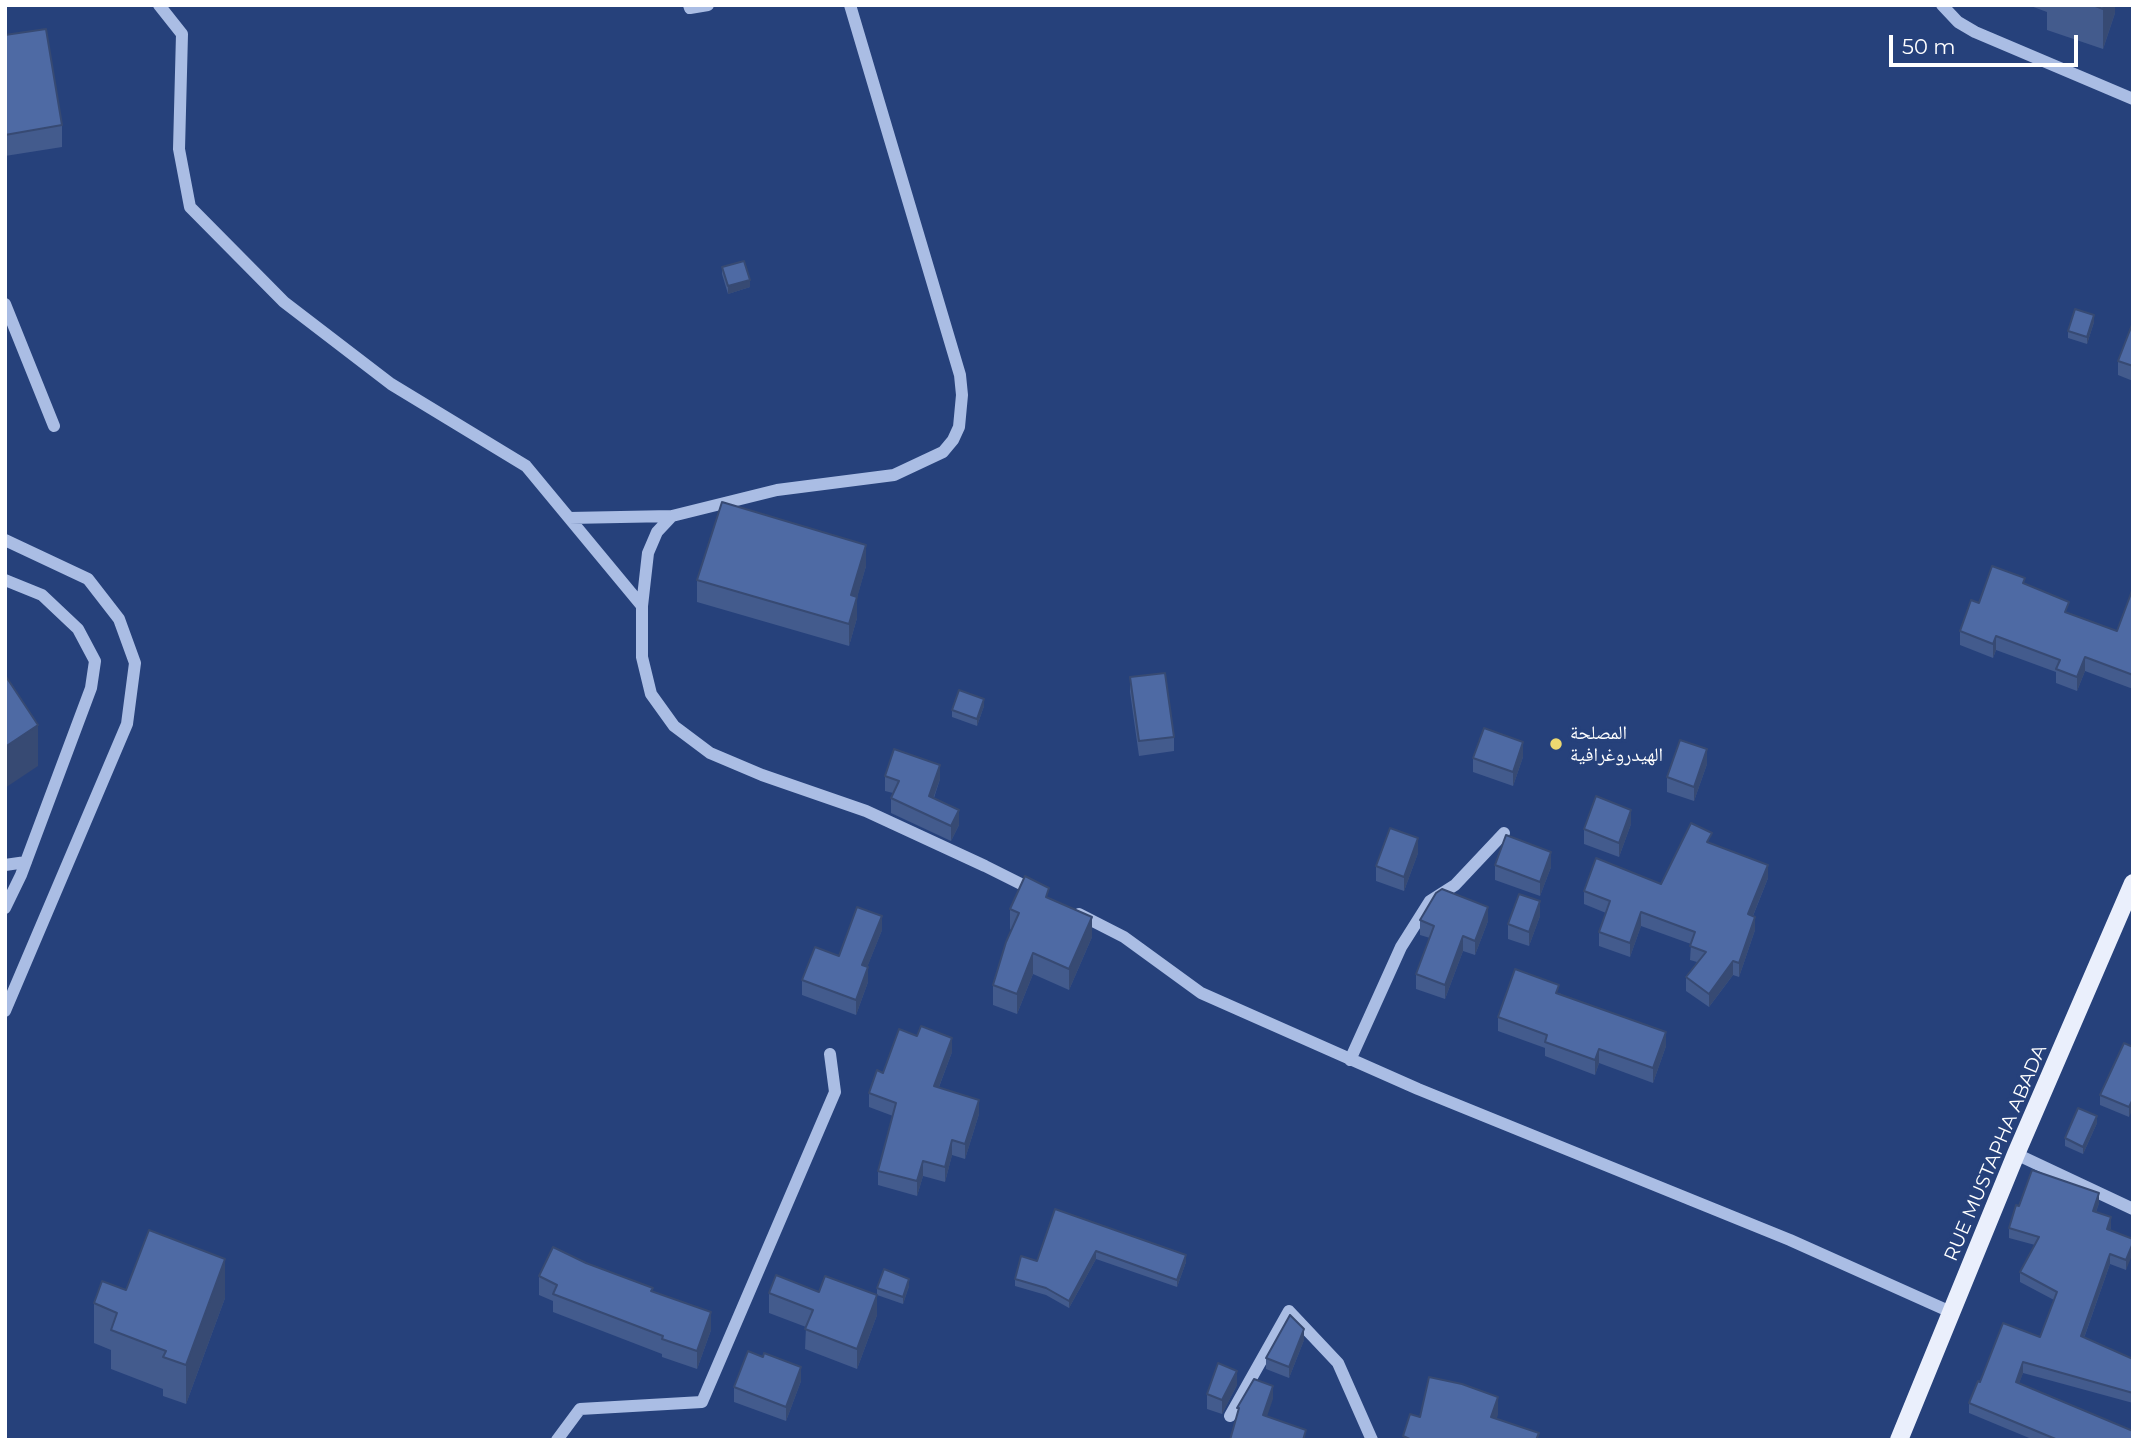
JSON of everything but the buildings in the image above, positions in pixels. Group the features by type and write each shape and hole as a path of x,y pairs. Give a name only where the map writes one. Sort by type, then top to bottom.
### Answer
{"main road":[{"name":"RUE MUSTAPHA ABADA","path":"1899,1440 2016,1154 2133,883"}],"street":[{"path":"159,5 182,34 179,149 190,207 284,302 391,384 526,466 642,606"},
{"path":"689,5 690,8 708,5"},
{"path":"569,518 672,516 777,490 894,475 943,453 953,440 959,427 962,396 960,375 850,5"},
{"path":"1930,5 1943,7 1958,22 1975,32 2133,99"},
{"path":"5,304 54,426"},
{"path":"672,516 657,532 648,553 642,606 642,657 651,694 674,726 710,753 762,775 866,811 1043,895"},
{"path":"5,540 88,579 119,619 135,663 127,724 5,1011"},
{"path":"5,580 42,595 78,629 95,661 91,688 26,862 5,908"},
{"path":"1350,1060 1401,947 1430,901 1455,885 1504,833"},
{"path":"5,865 26,862"},
{"path":"1066,907 1124,937 1201,993 1350,1060 1790,1240 1953,1312"},
{"path":"557,1440 580,1409 702,1402 835,1093 830,1054"},
{"path":"2016,1154 2133,1209"},
{"path":"1230,1416 1289,1311 1338,1363 1371,1440"}],"place":[{"name":"المصلحة الهيدروغرافية","path":"1556,744"}]}
